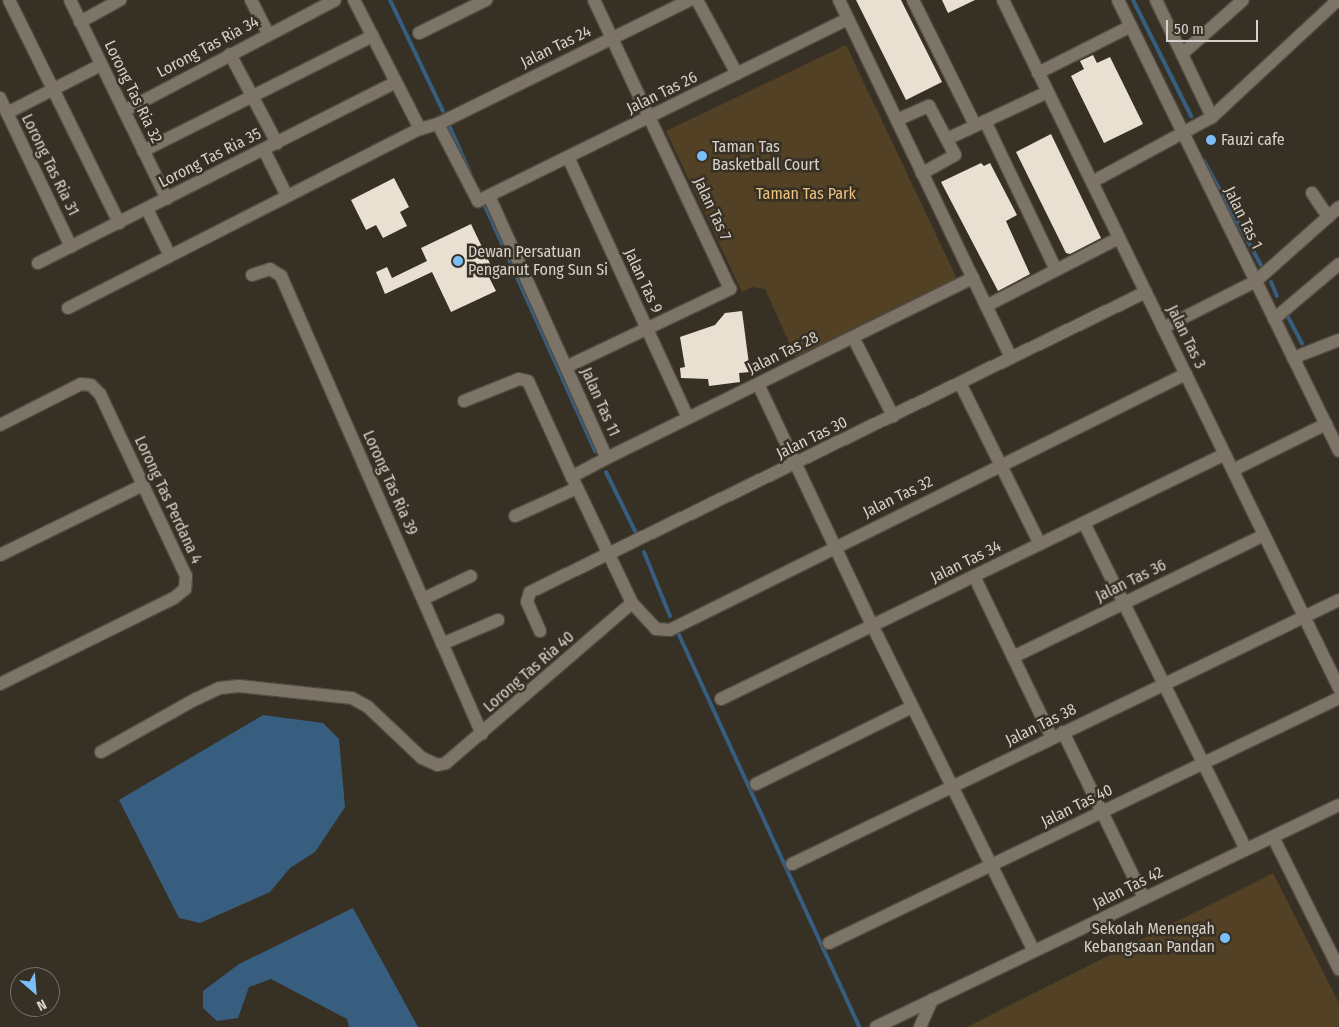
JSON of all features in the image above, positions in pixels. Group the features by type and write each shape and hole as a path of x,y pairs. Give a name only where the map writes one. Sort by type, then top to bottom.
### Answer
{"street":[{"path":"9,0 119,223"},
{"name":"Lorong Tas Ria 32","path":"70,0 167,199"},
{"path":"80,22 120,0"},
{"path":"251,0 268,34"},
{"name":"Lorong Tas Ria 34","path":"124,111 335,0"},
{"path":"354,0 420,129"},
{"path":"419,33 486,0"},
{"name":"Jalan Tas 7","path":"594,0 730,289 647,328"},
{"name":"Jalan Tas 24","path":"68,308 420,129 438,124 690,0"},
{"path":"697,0 737,74"},
{"path":"839,0 1011,358"},
{"path":"913,0 980,123 1056,270"},
{"name":"Jalan Tas 3","path":"1003,0 1339,688"},
{"name":"Jalan Tas 1","path":"1118,0 1339,450"},
{"path":"1182,54 1243,0"},
{"path":"1092,182 1184,135 1212,117 1338,0"},
{"path":"1159,1 1212,117"},
{"name":"Jalan Tas 26","path":"489,196 848,19"},
{"path":"1038,73 1131,26"},
{"path":"144,152 373,36"},
{"path":"230,54 251,97 277,142"},
{"path":"7,113 101,65"},
{"name":"Lorong Tas Ria 35","path":"38,263 396,82"},
{"path":"947,139 1048,92"},
{"name":"Lorong Tas Ria 31","path":"0,98 71,247"},
{"path":"897,120 929,106 947,139 954,158 922,173"},
{"path":"438,124 474,199 489,196"},
{"path":"264,150 287,196"},
{"name":"Jalan Tas 9","path":"568,156 688,418"},
{"path":"1312,193 1328,217"},
{"name":"Jalan Tas 11","path":"489,196 607,458 574,483 515,516"},
{"path":"1163,328 1256,281 1339,207"},
{"path":"147,209 170,256"},
{"path":"986,306 1119,238"},
{"path":"1274,319 1339,264"},
{"name":"Lorong Tas Ria 39","path":"252,275 270,269 281,276 482,734"},
{"name":"Jalan Tas 28","path":"607,458 973,278"},
{"name":"Jalan Tas 30","path":"540,631 526,596 1146,292"},
{"path":"566,367 647,328"},
{"path":"853,337 893,416"},
{"path":"1294,358 1339,340"},
{"name":"Jalan Tas 32","path":"632,603 656,629 670,630 836,545 1186,374"},
{"path":"464,401 519,379 528,381 574,483 632,603"},
{"path":"960,383 1040,544"},
{"name":"Lorong Tas Perdana 4","path":"0,425 81,384 91,385 100,394 186,576 185,589 174,598 0,684"},
{"path":"758,384 836,545 872,625 1034,951"},
{"path":"1233,470 1326,424"},
{"name":"Jalan Tas 34","path":"721,699 1225,454"},
{"path":"0,554 142,485"},
{"path":"1084,523 1127,602 1246,849"},
{"name":"Jalan Tas 36","path":"1013,657 1264,535"},
{"path":"423,599 471,576"},
{"path":"974,576 1013,657 1102,812 1144,898"},
{"name":"Jalan Tas 38","path":"792,864 1339,600"},
{"name":"Lorong Tas Ria 40","path":"101,752 196,699 220,688 239,686 352,698 368,706 422,758 431,763 446,763 632,603"},
{"path":"442,644 498,620"},
{"name":"Jalan Tas 40","path":"829,943 1339,698"},
{"path":"756,784 912,707"},
{"name":"Jalan Tas 42","path":"876,1027 1339,805"},
{"path":"1273,836 1339,969"},
{"path":"920,1027 932,1000"}],"green space":[{"name":"Taman Tas Park","path":"846,45 959,283 797,360 765,289 752,287 742,292 666,131"},
{"name":"Sekolah Menengah Kebangsaan Pandan","path":"1273,873 1339,1003 1339,1027 967,1027"}],"water":[{"path":"263,715 323,723 339,739 345,807 315,852 290,868 270,892 200,923 179,918 119,800"},
{"path":"353,908 418,1027 349,1027 347,1019 271,979 249,987 238,1018 217,1021 203,1008 203,991 239,964"}],"building":[{"path":"856,0 901,0 942,82 906,100"},
{"path":"942,0 975,0 948,13"},
{"path":"1093,55 1097,63 1110,57 1143,124 1104,143 1071,76 1084,69 1080,61"},
{"path":"1051,134 1101,238 1070,254 1066,253 1016,152"},
{"path":"981,163 984,166 990,163 1017,215 1006,221 1030,274 998,291 941,182"},
{"path":"394,178 409,207 400,212 407,226 383,238 376,225 366,230 351,200"},
{"name":"Dewan Persatuan Penganut Fong Sun Si","path":"471,224 495,274 489,277 496,291 451,312 432,272 385,294 376,272 387,267 392,278 427,261 421,248"},
{"path":"742,311 750,372 739,373 740,382 709,386 708,379 681,378 680,368 685,367 680,337 715,325 725,313"}],"waterway":[{"path":"390,0 443,111"},
{"path":"1133,0 1191,116"},
{"path":"449,125 470,173"},
{"path":"1204,161 1261,265"},
{"path":"485,206 595,451"},
{"path":"1271,282 1277,296"},
{"path":"1288,317 1302,343"},
{"path":"606,472 637,535"},
{"path":"644,552 670,616"},
{"path":"679,635 859,1027"}],"place":[{"name":"Fauzi cafe","path":"1211,140"},
{"name":"Taman Tas Basketball Court","path":"702,156"},
{"name":"Dewan Persatuan Penganut Fong Sun Si","path":"458,261"},
{"name":"Sekolah Menengah Kebangsaan Pandan","path":"1225,938"}]}
